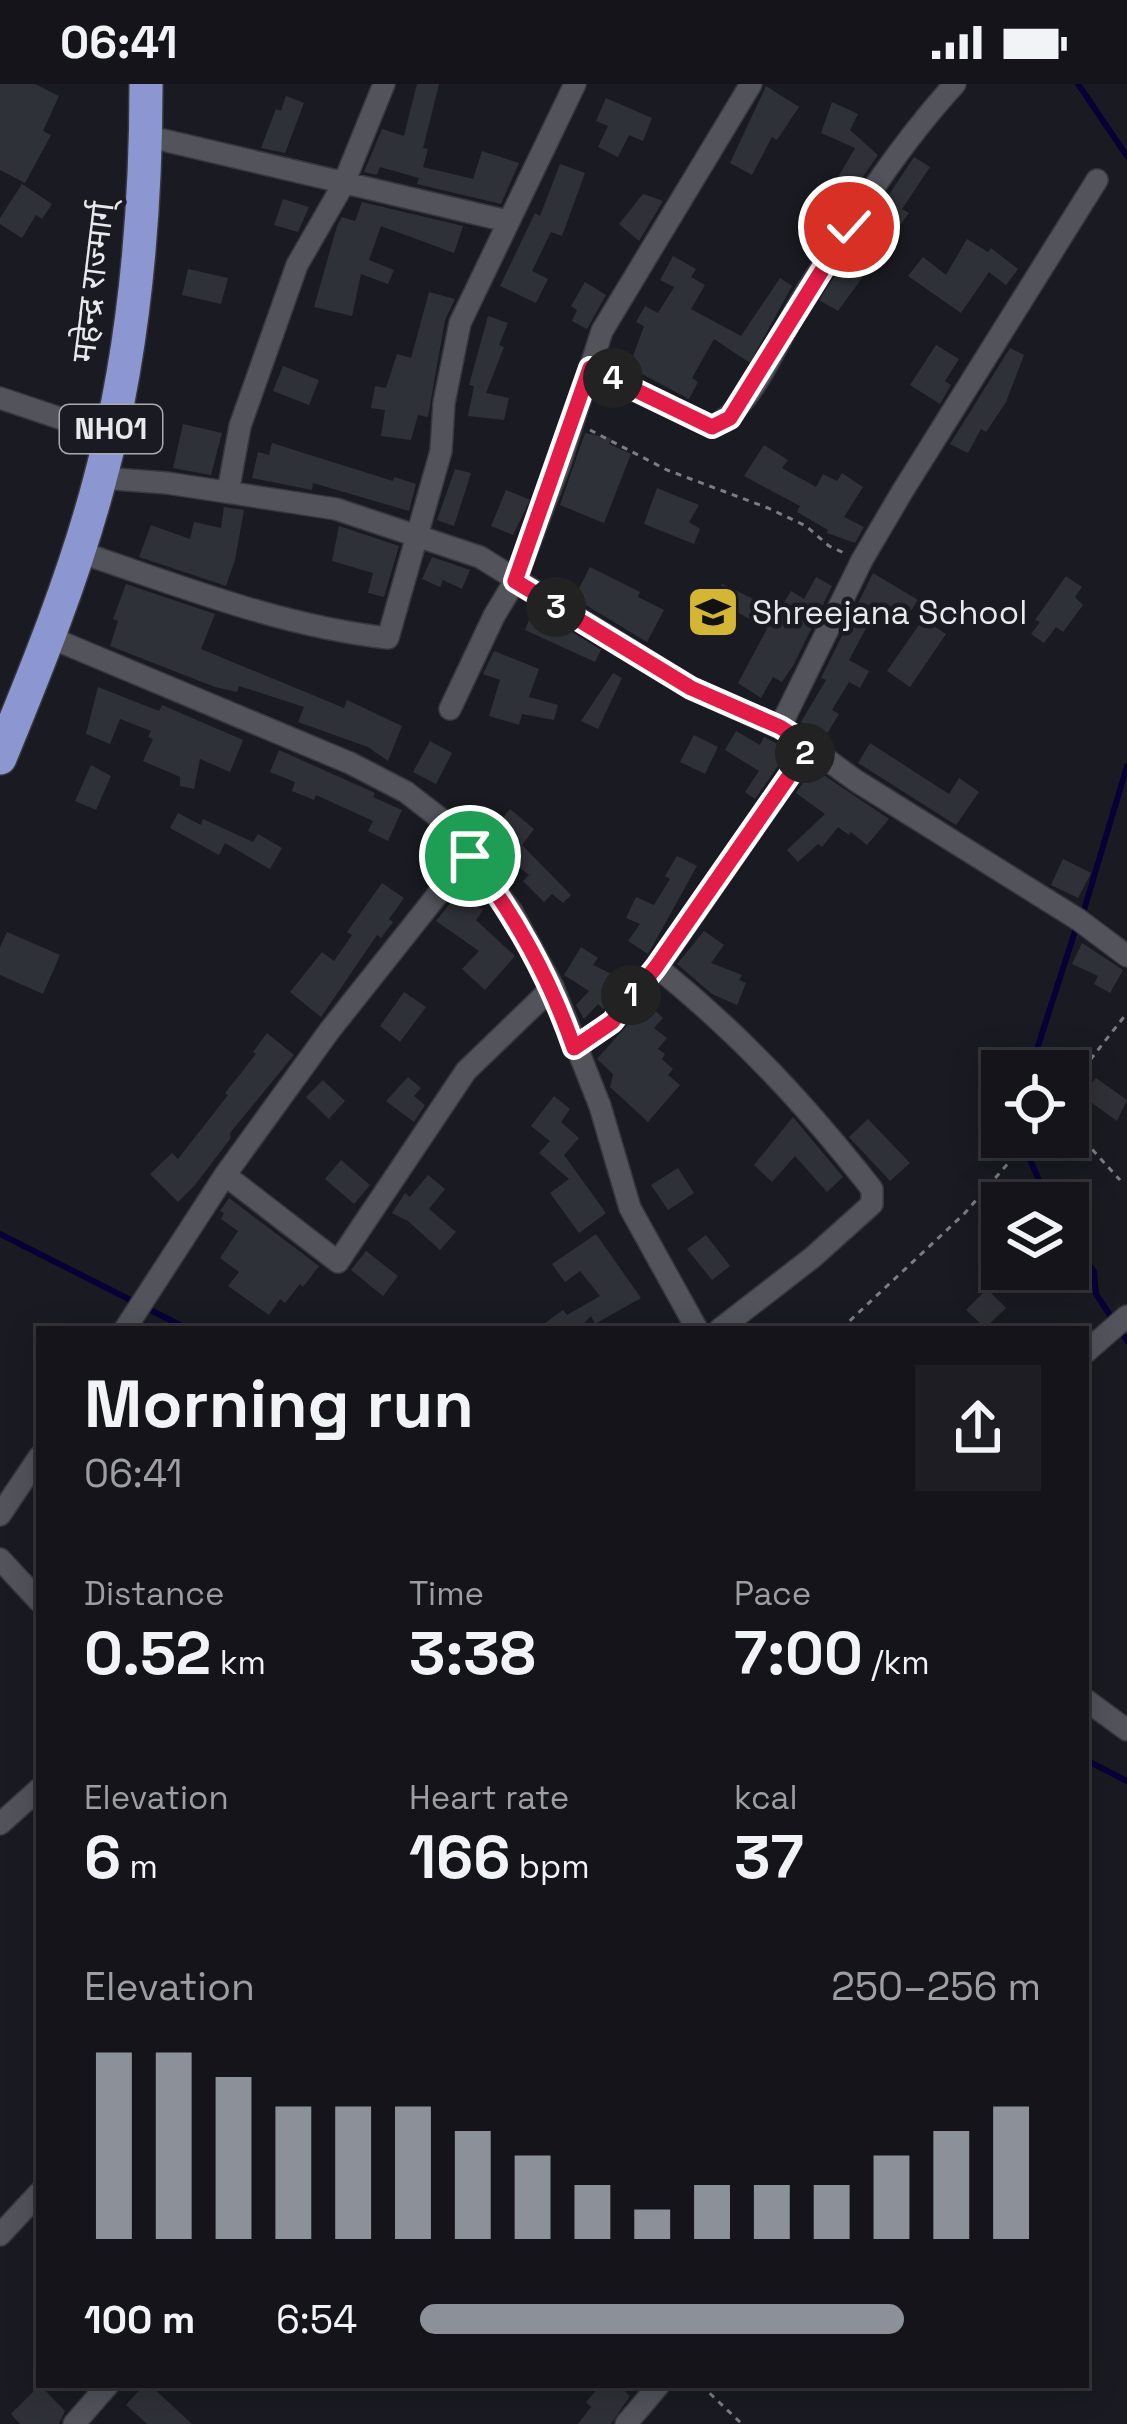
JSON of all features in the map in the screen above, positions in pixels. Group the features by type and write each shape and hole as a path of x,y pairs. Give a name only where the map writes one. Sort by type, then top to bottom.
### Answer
{"highway":[{"name":"महेन्द्र राज्मार्ग्","path":"2,747 49,637 101,478 134,305 146,84"}],"street":[{"path":"228,492 239,426 297,265 343,185 384,84"},
{"path":"79,552 247,610 338,632 388,638 441,452 444,403 460,323 574,84"},
{"path":"450,709 515,581 602,331 751,84"},
{"path":"590,368 712,427 730,418 868,194 955,84"},
{"path":"146,136 507,221"},
{"path":"780,727 862,560 1096,180"},
{"path":"0,398 110,435"},
{"path":"101,478 336,509 481,557 691,688 780,727 855,780 1079,920 1127,956"},
{"path":"49,637 350,763 406,792 446,823 512,912 553,987 600,1106 630,1208 695,1326"},
{"path":"574,1048 612,1022 656,967 810,746"},
{"path":"136,1311 225,1175 331,1030 470,856"},
{"path":"656,967 723,1020 782,1080 872,1189 872,1204 724,1326"},
{"path":"225,1175 338,1262 466,1071 553,987"},
{"path":"1089,1349 1127,1316"},
{"path":"0,1515 36,1461"},
{"path":"0,1559 36,1597"},
{"path":"1089,1702 1127,1730"},
{"path":"0,1824 36,1792"},
{"path":"0,2236 36,2196"},
{"path":"74,2424 105,2388"},
{"path":"626,2424 656,2388"}],"path":[{"path":"572,424 667,470 738,494 806,526 829,546 862,560"},
{"path":"1089,1061 1127,1013"},
{"path":"1089,1146 1120,1180"},
{"path":"844,1326 964,1214 1013,1158"},
{"path":"704,2388 742,2424"}],"building":[{"path":"0,84 35,84 59,96 43,131 51,135 25,183 0,170"},
{"path":"417,84 439,84 423,167 473,179 482,151 519,163 501,204 417,184 419,178 380,167 377,175 364,172 382,129 404,136"},
{"path":"766,86 799,107 777,140 772,137 752,175 730,163"},
{"path":"286,96 304,103 285,153 261,148 276,109 281,111"},
{"path":"606,98 652,118 643,141 629,135 618,157 598,147 608,126 596,121"},
{"path":"832,102 858,114 850,130 878,155 846,201 830,191 855,148 821,133"},
{"path":"914,157 930,167 902,209 909,213 838,311 819,300"},
{"path":"560,164 585,173 562,236 551,232 532,271 548,279 536,303 500,286 535,213 540,216"},
{"path":"22,184 52,204 42,219 36,215 22,238 0,224 0,218"},
{"path":"643,194 663,201 639,241 619,224"},
{"path":"283,199 309,207 298,232 274,225"},
{"path":"362,202 463,226 454,253 381,226 369,260 394,270 388,284 361,274 352,316 314,307 337,226 342,217 355,221"},
{"path":"967,239 988,252 991,248 1018,269 1006,285 989,272 961,313 908,276 923,257 946,275"},
{"path":"673,256 696,269 691,277 705,285 691,309 741,336 780,278 792,286 750,363 714,339 692,378 698,382 689,399 629,367 644,326 636,322 645,306 658,313 674,287 660,280"},
{"path":"188,269 228,278 221,304 182,295"},
{"path":"585,282 606,295 587,329 572,321 577,310 571,306"},
{"path":"429,292 455,299 445,320 428,417 418,415 411,440 381,436 385,410 371,408 375,386 386,388 397,354 411,358"},
{"path":"488,316 508,323 486,393 509,398 504,420 468,416 474,386 469,385"},
{"path":"936,345 959,359 945,381 951,385 940,404 910,385"},
{"path":"1010,348 1024,355 1006,402 986,432 981,429 968,453 950,444"},
{"path":"283,366 319,380 309,405 273,391"},
{"path":"183,424 222,433 211,475 173,468"},
{"path":"585,433 611,438 609,444 631,454 604,523 560,505"},
{"path":"272,443 416,484 409,511 313,483 312,490 252,478 258,452 269,455"},
{"path":"764,445 788,460 782,468 816,487 823,474 837,481 842,473 863,487 844,517 864,527 855,543 827,533 797,512 800,506 744,476"},
{"path":"455,469 471,473 454,526 437,520"},
{"path":"657,488 699,505 689,522 700,529 694,544 644,524"},
{"path":"506,490 530,500 513,535 491,526"},
{"path":"224,507 244,510 226,586 139,557 151,525 190,539 194,522 221,528"},
{"path":"339,526 399,546 384,597 368,593 373,573 332,561"},
{"path":"432,557 470,570 462,589 443,580 440,587 422,579"},
{"path":"590,567 664,610 647,642 574,598"},
{"path":"873,573 918,600 905,620 879,604 849,660 869,671 860,688 849,682 832,710 839,714 825,737 801,722 826,680 821,678"},
{"path":"1066,576 1082,587 1075,597 1083,605 1063,632 1056,627 1044,643 1031,634 1040,622 1035,620"},
{"path":"816,577 832,586 794,664 782,682 773,677 761,698 738,683 767,629 714,599 722,584 779,611 791,591 804,599"},
{"path":"126,584 215,614 201,649 344,708 347,700 402,726 388,761 368,747 298,722 304,707 239,686 237,692 215,687 110,646 118,621 113,619"},
{"path":"534,608 601,650 595,662 525,630"},
{"path":"923,619 946,634 910,687 887,671"},
{"path":"494,651 539,669 529,697 558,705 554,720 522,714 519,725 489,716 500,680 483,674"},
{"path":"613,673 622,678 598,729 581,721"},
{"path":"98,687 159,711 162,705 243,740 230,772 200,759 194,789 180,786 180,777 143,761 153,739 148,737 151,731 120,719 110,744 86,734"},
{"path":"736,731 760,745 764,737 789,750 755,799 745,792 759,771 725,750"},
{"path":"694,735 718,747 705,774 680,762"},
{"path":"430,741 452,753 436,784 413,772"},
{"path":"870,743 949,794 959,778 979,792 956,825 858,763"},
{"path":"279,750 402,810 388,841 368,831 373,821 316,795 314,800 292,791 295,782 270,772"},
{"path":"91,765 111,776 96,810 75,801"},
{"path":"813,768 889,819 867,845 838,827 822,847 818,844 798,862 787,850 825,814 796,793"},
{"path":"510,809 534,829 522,845 571,895 563,903 552,894 544,902 523,881 529,875 496,849 506,836 495,827"},
{"path":"178,813 253,842 258,834 282,848 270,869 225,843 219,855 170,828"},
{"path":"677,856 697,866 648,954 628,941 640,924 626,918 636,897 654,905"},
{"path":"1063,859 1091,873 1078,898 1051,885"},
{"path":"382,883 404,898 389,919 393,922 381,938 377,935 321,1017 290,992 322,952 334,961 352,935 347,932"},
{"path":"459,892 483,910 476,920 515,956 485,990 462,969 479,951 436,921"},
{"path":"704,931 724,945 711,963 742,975 739,980 746,983 737,1005 712,994 677,964"},
{"path":"7,932 60,955 43,994 0,975 0,947"},
{"path":"1082,943 1123,970 1110,993 1094,984 1098,976 1072,964"},
{"path":"581,947 598,958 593,965 626,981 603,1009 598,1004 584,1019 576,1005 589,991 564,975"},
{"path":"404,992 426,1007 400,1042 380,1026"},
{"path":"647,1003 663,1018 654,1028 667,1038 658,1049 673,1069 668,1075 680,1085 648,1122 610,1087 613,1074 597,1059"},
{"path":"267,1033 294,1055 178,1202 150,1174 172,1153 178,1159 228,1095 225,1093"},
{"path":"408,1077 421,1088 414,1096 425,1105 414,1122 386,1101"},
{"path":"1096,1078 1127,1100 1117,1121 1089,1101 1089,1086"},
{"path":"323,1080 345,1101 329,1119 306,1097"},
{"path":"554,1096 570,1109 561,1122 579,1138 564,1155 606,1213 579,1233 550,1193 569,1179 539,1153 550,1141 531,1126"},
{"path":"793,1117 843,1177 827,1192 795,1156 772,1182 754,1165"},
{"path":"868,1119 910,1163 890,1181 849,1137"},
{"path":"341,1160 370,1185 354,1204 325,1179"},
{"path":"678,1168 694,1193 668,1210 651,1185"},
{"path":"428,1175 445,1189 429,1209 456,1232 440,1250 392,1213 405,1193 410,1197"},
{"path":"229,1198 319,1266 303,1287 300,1284 285,1303 280,1299 269,1315 228,1286 239,1272 220,1258 238,1231 221,1219 224,1213 220,1211"},
{"path":"596,1234 641,1298 595,1324 591,1316 581,1326 541,1326 563,1310 567,1315 600,1296 580,1271 565,1282 552,1264"},
{"path":"706,1235 730,1266 712,1280 687,1249"},
{"path":"366,1251 398,1276 383,1296 351,1270"},
{"path":"988,1290 1006,1308 983,1326 966,1310"},
{"path":"37,2388 43,2388 65,2411 59,2424 20,2424 11,2414"},
{"path":"141,2388 153,2388 192,2424 147,2424 126,2405"},
{"path":"598,2388 621,2388 630,2396 611,2424 578,2424 591,2407 586,2402"}],"waterway":[{"path":"1078,84 1127,156"},
{"path":"1084,910 1127,766"},
{"path":"1037,1050 1075,931"},
{"path":"1029,1158 1040,1182"},
{"path":"0,1234 182,1326"},
{"path":"1089,1264 1096,1294 1127,1341"},
{"path":"1089,1762 1127,1781"}],"place":[{"name":"Shreejana School","path":"713,612"}],"route":[{"path":"470,856 512,912 553,987 574,1048 612,1022 656,967 810,746 780,727 691,688 515,581 590,368 712,427 730,418 849,227"}]}
